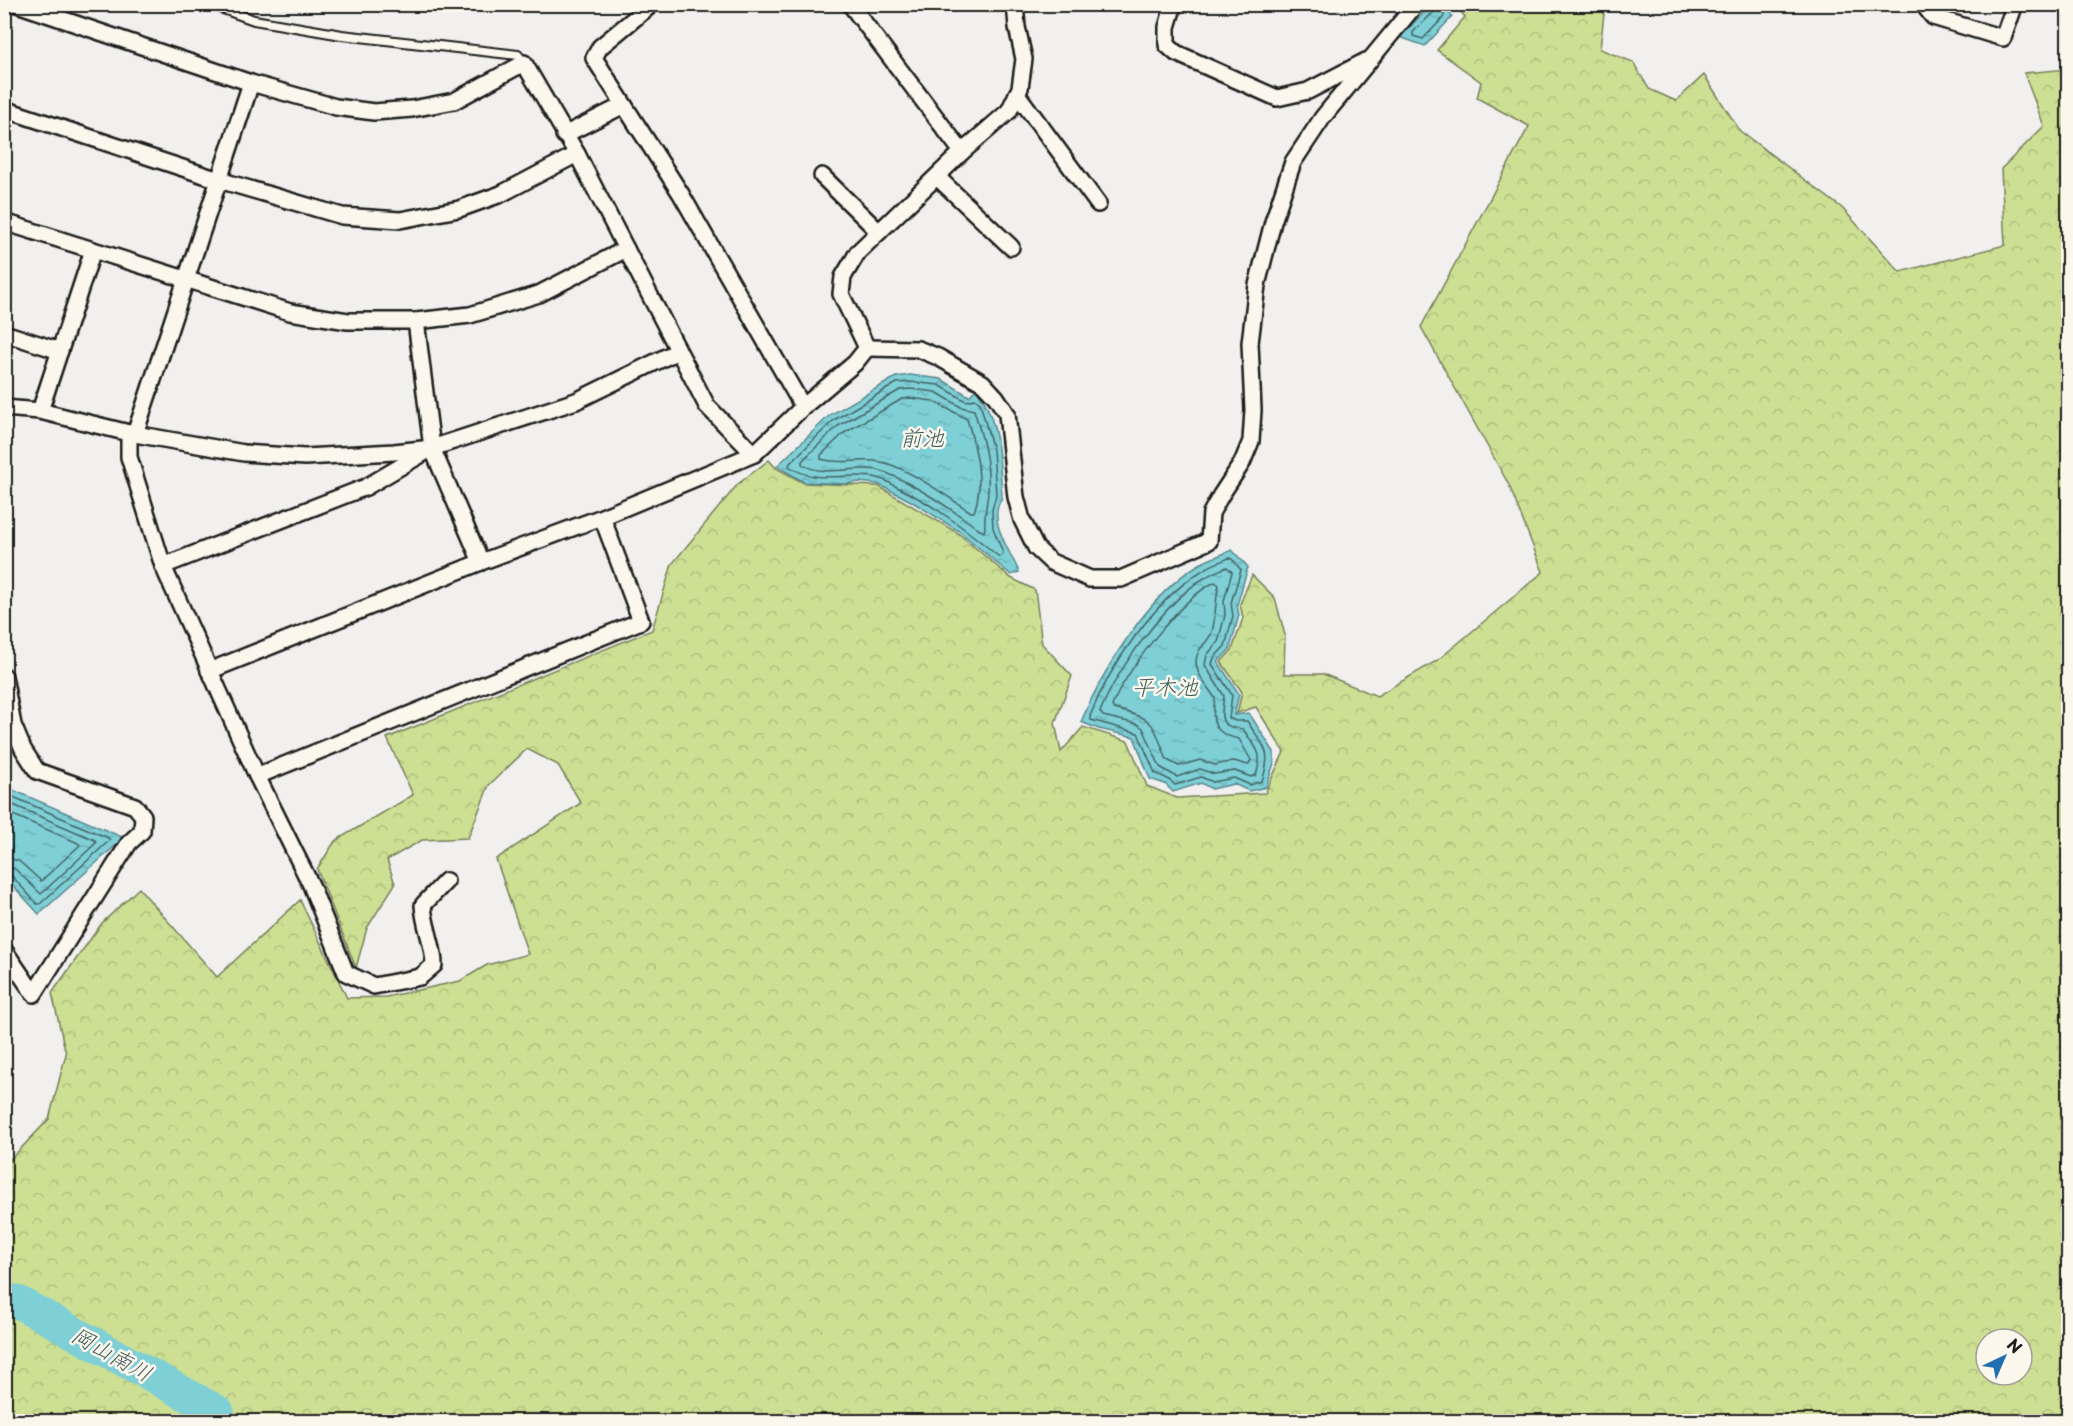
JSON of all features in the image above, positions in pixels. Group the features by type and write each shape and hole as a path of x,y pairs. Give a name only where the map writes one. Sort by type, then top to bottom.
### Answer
{"street":[{"path":"17,4 251,83 336,107 374,112 412,110 454,102 524,63 577,154 707,406 754,454"},
{"path":"652,4 600,47 594,58 681,194 803,407"},
{"path":"850,4 962,152"},
{"path":"867,348 841,294 843,277 858,252 1008,111 1020,88 1024,58 1017,27 1015,4"},
{"path":"1174,4 1167,27 1167,45 1176,53 1277,98 1308,91 1372,57"},
{"path":"867,348 918,349 938,357 983,383 996,397 1007,414 1016,497 1022,520 1036,548 1052,562 1090,579 1121,579 1209,541 1211,513 1242,463 1251,441 1253,410 1250,343 1257,285 1293,162 1323,117 1416,4"},
{"path":"1923,4 1933,17 2003,38 2014,4"},
{"path":"251,83 132,433 129,457 163,566 256,776 310,885 346,973 374,986 420,977 434,965 434,955 424,922 423,905 446,881"},
{"path":"1017,94 1098,204"},
{"path":"564,135 624,105"},
{"path":"4,109 219,180 342,216 400,220 459,209 501,194 577,154"},
{"path":"822,176 879,232"},
{"path":"937,177 1011,247"},
{"path":"4,222 290,312 348,321 416,321 470,315 538,294 626,249"},
{"path":"40,411 93,250"},
{"path":"416,321 432,448 481,562"},
{"path":"4,333 60,351"},
{"path":"209,671 481,562 602,517 754,454 803,407 855,363 867,348"},
{"path":"163,566 366,487 432,448 576,401 678,351"},
{"path":"4,408 40,411 132,433 244,453 305,457 432,448"},
{"path":"256,776 641,621 602,517"},
{"path":"4,676 13,725 23,749 37,771 135,806 143,816 142,831 129,843 34,994 4,950"}],"lane":[{"path":"208,4 254,20 342,35 518,55 524,63"}],"green space":[{"path":"1455,5 1605,5 1600,49 1633,62 1649,89 1676,101 1704,75 1740,131 1842,208 1900,272 2005,245 2001,169 2044,126 2024,73 2068,69 2068,1421 5,1421 5,1165 49,1119 66,1054 52,993 102,923 139,888 217,977 300,900 347,998 386,997 460,981 487,965 528,954 496,859 581,803 558,765 527,749 489,785 468,838 422,840 387,860 395,884 367,928 356,968 317,869 335,841 413,795 387,738 652,630 672,564 738,484 769,460 776,468 804,483 878,486 958,533 1011,578 1035,590 1042,644 1072,676 1055,723 1061,752 1083,727 1128,741 1147,786 1177,798 1265,793 1284,752 1256,707 1237,713 1242,692 1221,662 1232,650 1243,618 1240,604 1252,575 1275,598 1285,635 1284,674 1323,674 1377,696 1438,660 1543,572 1509,485 1421,327 1529,126 1477,98 1481,82 1437,50 1465,17"}],"water":[{"path":"1432,5 1445,5 1452,17 1425,46 1399,37"},
{"name":"前池","path":"910,375 941,379 969,396 976,389 984,400 994,427 999,456 1002,498 998,507 998,526 1019,572 1011,575 959,531 911,501 878,484 804,482 777,466 830,415 896,377"},
{"name":"平木池","path":"1232,550 1248,567 1237,605 1239,615 1230,649 1218,662 1239,694 1234,715 1249,713 1274,752 1274,763 1266,787 1249,791 1234,784 1212,789 1201,783 1173,792 1165,784 1150,779 1134,737 1099,729 1081,722 1114,658 1145,614 1180,578 1198,565"},
{"path":"4,760 13,790 124,838 39,914 5,877"}],"waterway":[{"name":"岡山南川","path":"4,1298 20,1303 218,1412"}]}
